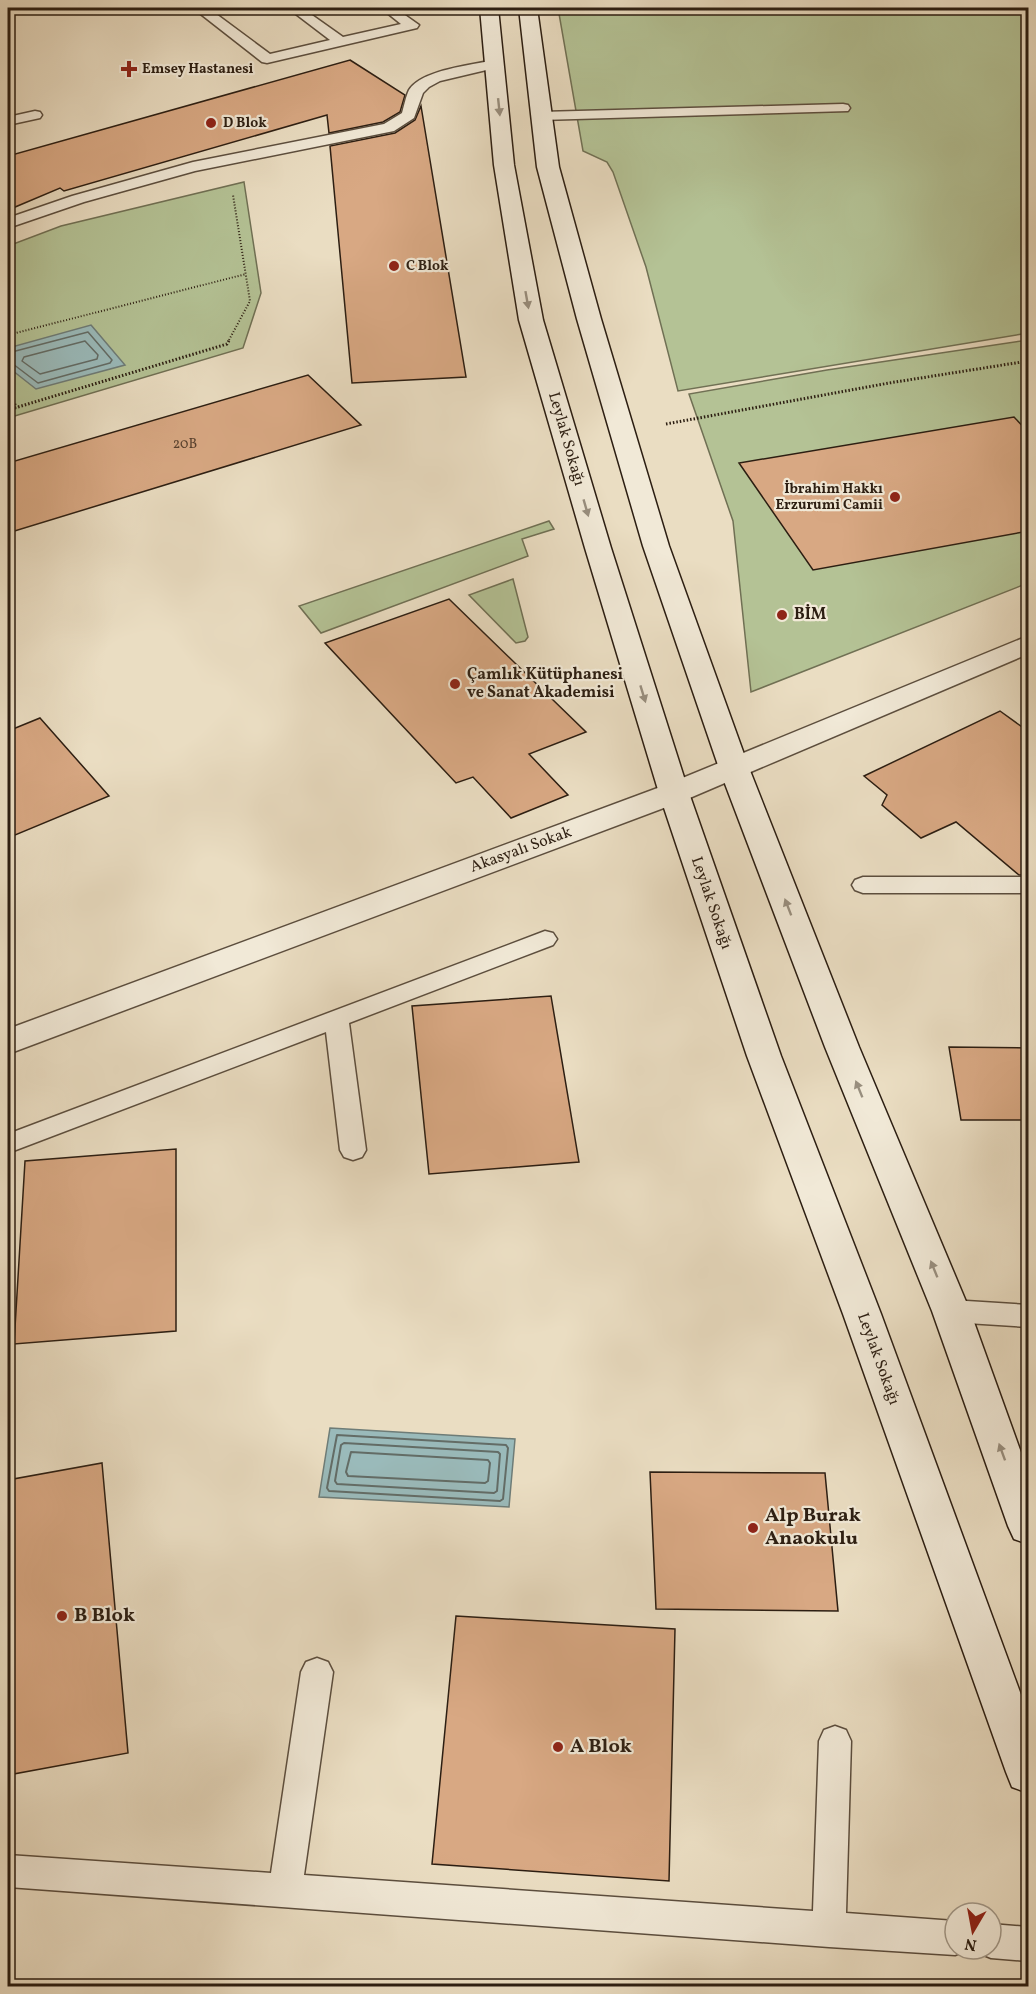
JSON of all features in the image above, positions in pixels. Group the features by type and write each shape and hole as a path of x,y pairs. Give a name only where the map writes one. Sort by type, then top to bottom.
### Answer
{"street":[{"name":"Leylak Sokağı","path":"489,8 504,165 531,320 598,548 674,793 764,1056 862,1314 1029,1772"},
{"path":"528,8 548,167 656,546 734,768 842,1047 951,1311 1029,1526"},
{"name":"Akasyalı Sokak","path":"8,1042 674,793 1029,644"}],"lane":[{"path":"201,8 267,59 412,25 387,8"},
{"path":"294,8 340,41"},
{"path":"8,223 78,199 193,167 389,128 409,115 417,91 424,84 435,78 494,64"},
{"path":"541,116 843,108"},
{"path":"8,121 34,115"},
{"path":"863,885 1029,885"},
{"path":"8,1144 545,939"},
{"path":"336,1019 353,1150"},
{"path":"951,1311 1029,1316"},
{"path":"285,1891 317,1672"},
{"path":"829,1930 835,1741"},
{"path":"8,1871 943,1937"},
{"path":"1003,1942 1029,1944"}],"path":[{"path":"8,410 227,344 250,301 232,190"},
{"path":"8,335 246,274"},
{"path":"622,432 889,383 1029,361"},
{"path":"8,396 17,407"}],"green space":[{"path":"558,8 1028,8 1028,333 678,391 646,267 613,172 607,162 583,151"},
{"path":"244,182 261,293 243,348 8,418 8,246 61,226"},
{"path":"1028,340 1028,583 751,692 733,521 689,394 827,370"},
{"path":"549,521 554,529 522,539 528,556 321,633 299,606"},
{"path":"513,579 528,637 525,641 516,643 469,595"}],"water":[{"path":"91,325 125,365 36,389 8,367 8,348"},
{"path":"330,1428 515,1439 509,1507 319,1497"}],"building":[{"name":"D Blok","path":"350,60 405,95 400,112 383,122 329,133 327,115 64,191 60,188 8,210 8,156"},
{"name":"C Blok","path":"421,106 466,377 352,383 330,146 395,133 415,120"},
{"path":"308,375 361,425 8,533 8,463"},
{"name":"İbrahim Hakkı Erzurumi Camii","path":"1014,417 1029,433 1029,531 813,570 739,463"},
{"path":"449,599 586,732 529,754 568,795 511,818 473,777 456,783 325,643"},
{"path":"1000,711 1029,732 1029,875 1019,875 956,822 921,838 882,805 887,795 864,776"},
{"path":"40,718 109,796 8,838 8,731"},
{"path":"551,996 579,1162 429,1174 412,1006"},
{"path":"949,1047 1029,1048 1029,1120 961,1120"},
{"path":"176,1149 176,1331 14,1344 25,1161"},
{"name":"B Blok","path":"102,1463 128,1753 8,1775 8,1480"},
{"path":"650,1472 825,1473 838,1611 656,1609"},
{"name":"A Blok","path":"456,1616 675,1629 669,1881 432,1864"}],"place":[{"name":"Emsey Hastanesi","path":"129,69"},
{"name":"D Blok","path":"211,123"},
{"name":"C Blok","path":"394,266"},
{"name":"İbrahim Hakkı Erzurumi Camii","path":"895,497"},
{"name":"BİM","path":"782,615"},
{"name":"Çamlık Kütüphanesi ve Sanat Akademisi","path":"455,684"},
{"name":"Alp Burak Anaokulu","path":"753,1528"},
{"name":"B Blok","path":"62,1616"},
{"name":"A Blok","path":"558,1747"}]}
